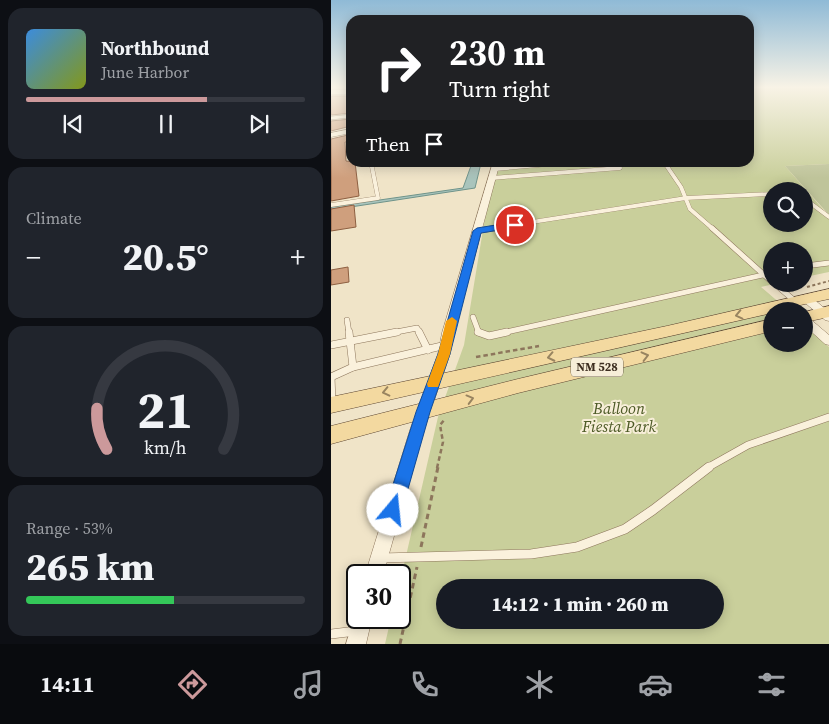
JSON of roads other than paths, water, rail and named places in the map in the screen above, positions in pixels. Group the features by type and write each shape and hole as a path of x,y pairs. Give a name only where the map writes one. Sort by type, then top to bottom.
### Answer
{"main road":[{"name":"NM 528","path":"813,307 829,294"},
{"name":"NM 528","path":"332,405 667,332 763,318"},
{"name":"NM 528","path":"331,435 518,386 763,327"}],"street":[{"path":"331,135 346,132"},
{"path":"378,564 423,412 446,345 495,170"},
{"path":"813,318 829,341"}],"lane":[{"path":"331,205 378,198 372,167"},
{"path":"495,170 524,167"},
{"path":"666,167 686,198 690,210 763,274"},
{"path":"495,170 620,168"},
{"path":"477,231 686,198 763,194"},
{"path":"813,205 829,217"},
{"path":"813,265 829,263"},
{"path":"473,317 478,333 489,336 763,275"},
{"path":"785,292 797,302"},
{"path":"347,320 353,367"},
{"path":"331,345 417,328 428,350"},
{"path":"332,405 331,377 353,367 446,345"},
{"path":"379,558 419,559 540,555 579,548 613,536 721,459 738,450 776,435 829,418"},
{"path":"331,634 359,631"}],"water":[{"path":"471,167 480,167 475,188 331,210 331,207 463,188"}],"park label":[{"name":"Balloon Fiesta Park","path":"619,417"}]}
